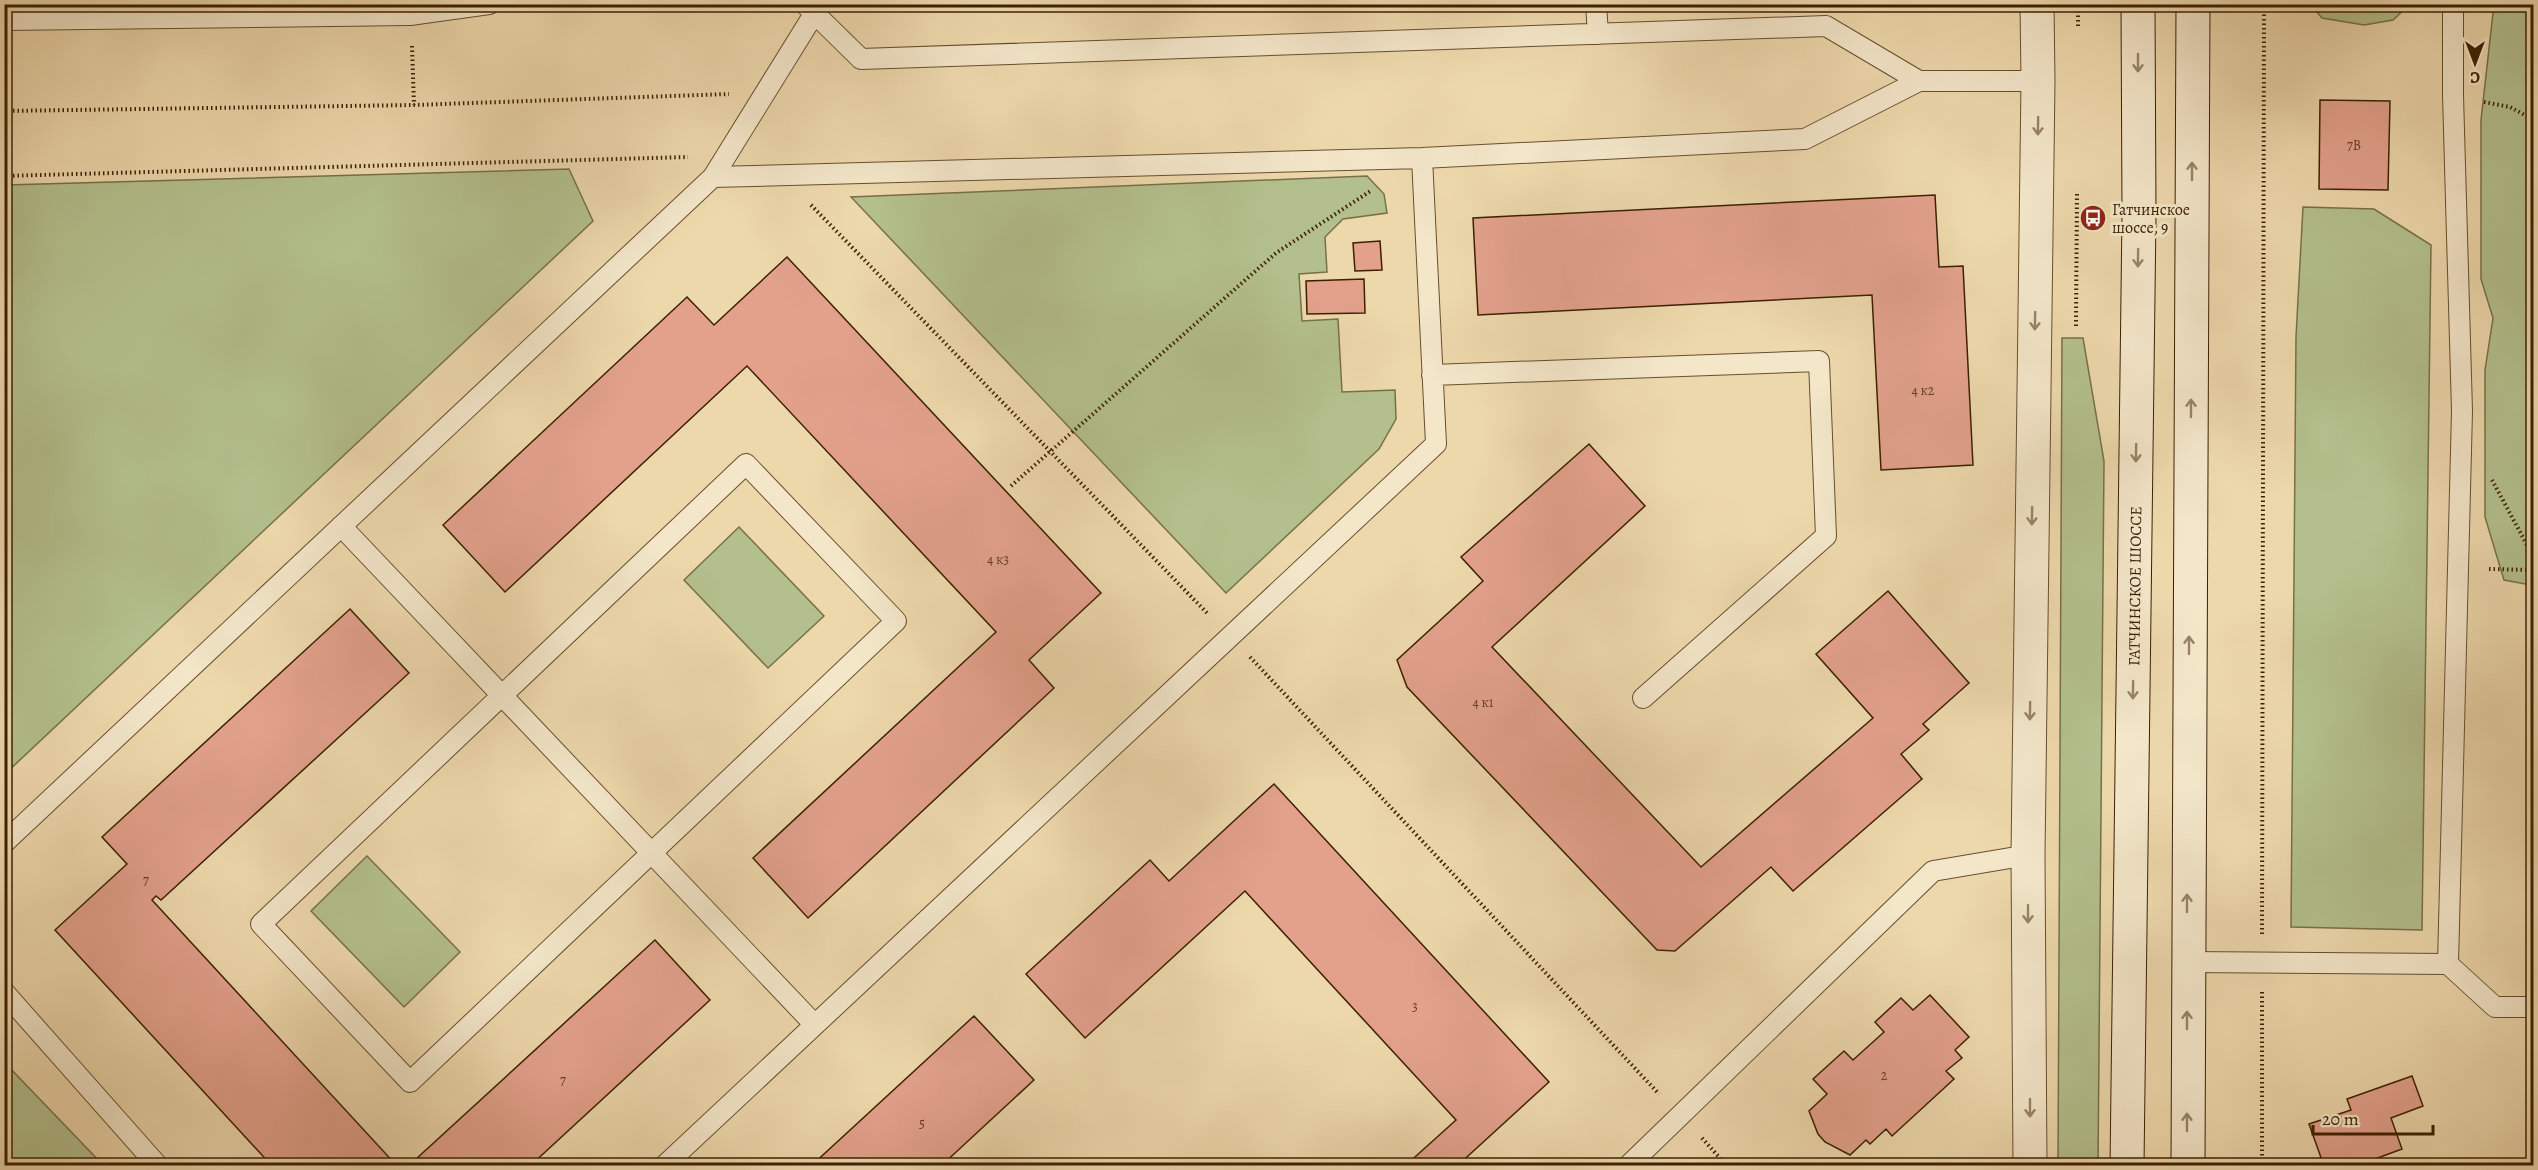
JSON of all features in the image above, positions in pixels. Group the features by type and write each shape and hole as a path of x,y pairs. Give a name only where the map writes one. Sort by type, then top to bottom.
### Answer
{"main road":[{"path":"2030,1166 2028,855 2038,81 2037,4"},
{"name":"ГАТЧИНСКОЕ ШОССЕ","path":"2127,1166 2139,215 2138,4"},
{"path":"2188,1166 2187,962 2193,4"}],"lane":[{"path":"4,20 410,15 489,4"},
{"path":"1596,4 1598,34"},
{"path":"2448,964 2462,411 2453,95 2453,4"},
{"path":"4,843 713,177 810,9 861,59 1826,26 1918,81"},
{"path":"713,177 1422,158 1805,139 1918,81 2038,81"},
{"path":"664,1166 1436,444 1422,158"},
{"path":"1432,375 1819,361 1826,536 1643,698"},
{"path":"746,464 896,621 651,853 410,1082 261,924 746,464"},
{"path":"341,526 814,1024"},
{"path":"1628,1166 1933,871 2028,855"},
{"path":"2187,962 2448,964 2495,1007 2534,1007"},
{"path":"4,992 158,1166"}],"path":[{"path":"2262,1166 2264,4"},
{"path":"410,15 414,105"},
{"path":"4,111 414,105 764,92"},
{"path":"2453,95 2511,107 2534,120"},
{"path":"4,176 725,157"},
{"path":"781,175 1230,636 1728,1166"},
{"path":"1011,486 1276,253 1373,190"},
{"path":"2461,451 2491,477 2534,558"},
{"path":"2458,569 2534,570"}],"green space":[{"path":"2494,4 2533,5 2534,585 2504,580 2485,517 2485,370 2493,318 2481,279 2481,120"},
{"path":"2311,5 2409,5 2393,20 2364,25 2322,18"},
{"path":"569,169 593,221 5,774 5,185"},
{"path":"1367,176 1384,194 1387,213 1343,219 1325,237 1327,272 1299,274 1302,321 1338,319 1342,392 1395,390 1396,419 1379,449 1226,593 851,197"},
{"path":"2303,207 2374,209 2431,245 2422,930 2291,927 2296,337"},
{"path":"2062,338 2083,338 2104,461 2098,1166 2058,1165"},
{"path":"739,527 824,616 768,668 684,580"},
{"path":"367,856 460,952 404,1007 311,911"},
{"path":"5,1063 103,1165 5,1165"}],"building":[{"path":"2320,100 2390,101 2388,190 2319,189"},
{"path":"1935,195 1939,267 1963,266 1973,465 1881,470 1872,295 1478,315 1473,218"},
{"path":"1380,241 1382,270 1355,271 1353,243"},
{"path":"787,257 1101,593 1029,660 1054,688 808,918 753,858 996,632 747,366 505,592 443,525 687,297 714,325"},
{"path":"1364,279 1365,313 1307,314 1306,281"},
{"path":"1589,444 1645,506 1492,647 1701,867 1873,718 1816,654 1888,591 1969,683 1923,724 1929,730 1901,754 1922,779 1793,891 1771,867 1675,951 1657,950 1407,687 1397,660 1483,581 1461,557"},
{"path":"350,609 409,673 161,900 156,896 152,900 397,1166 272,1166 55,930 127,864 102,837"},
{"path":"1274,784 1549,1082 1457,1166 1405,1166 1456,1120 1245,891 1085,1038 1026,974 1150,860 1169,881"},
{"path":"655,940 710,1000 530,1166 418,1166 415,1160"},
{"path":"1930,995 1969,1037 1955,1050 1962,1058 1946,1071 1954,1079 1892,1136 1886,1129 1870,1144 1866,1140 1850,1155 1825,1142 1818,1134 1809,1111 1827,1094 1813,1079 1844,1051 1853,1060 1884,1032 1875,1022 1901,998 1913,1010"},
{"path":"974,1016 1034,1080 941,1166 811,1166"},
{"path":"2412,1076 2423,1106 2391,1118 2402,1149 2356,1166 2324,1166 2309,1124 2351,1110 2347,1099"}],"place":[{"name":"Гатчинское шоссе, 9","path":"2093,218"}]}
